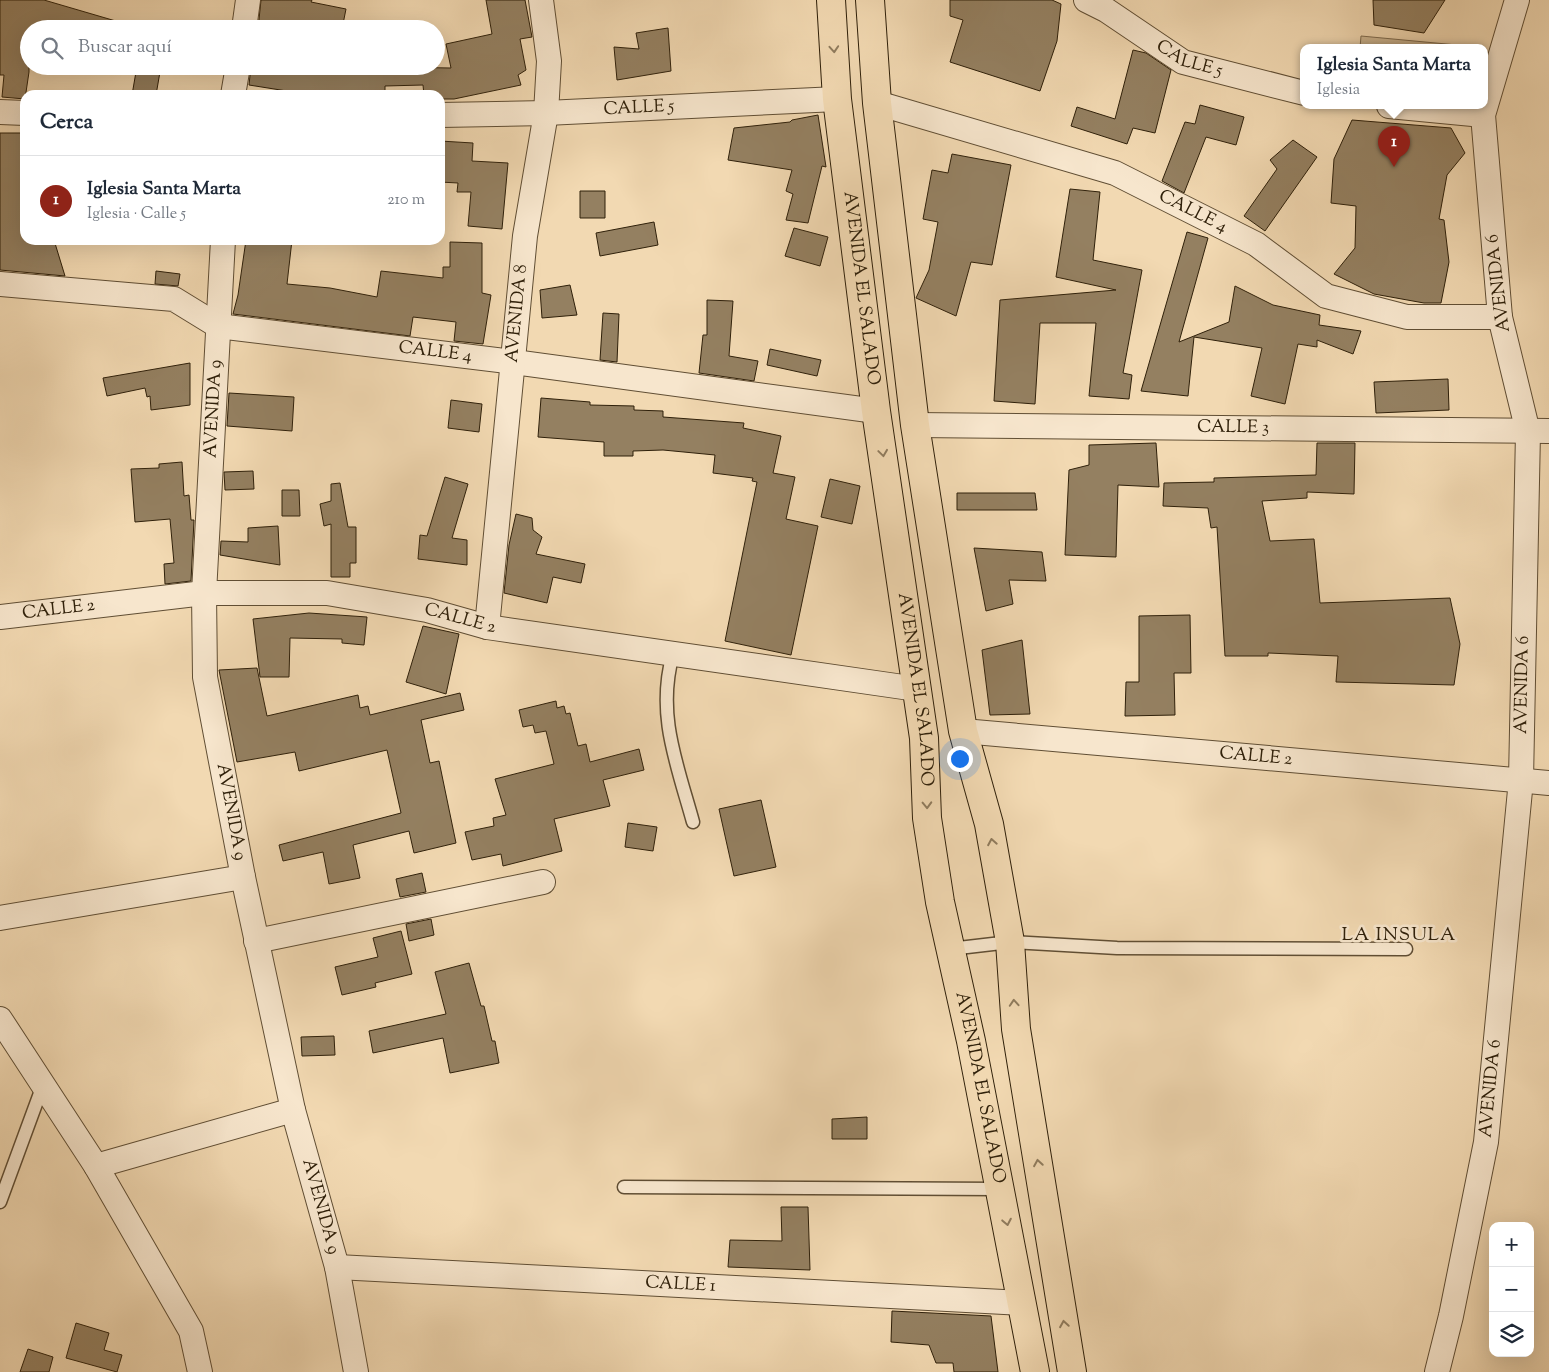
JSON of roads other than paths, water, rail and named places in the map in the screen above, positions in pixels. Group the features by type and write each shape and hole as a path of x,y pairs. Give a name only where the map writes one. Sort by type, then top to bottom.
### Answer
{"main road":[{"name":"AVENIDA EL SALADO","path":"831,0 838,98 876,411 924,738 927,818 940,902 1000,1189 1035,1372"},
{"path":"870,0 877,103 915,425 963,731 989,824 1010,942 1016,1029 1072,1372"}],"street":[{"path":"245,20 248,0"},
{"name":"AVENIDA 8","path":"487,627 525,236 546,113 549,61 541,0"},
{"name":"CALLE 5","path":"1086,0 1106,10 1184,62 1300,92"},
{"name":"AVENIDA 6","path":"1488,97 1517,0"},
{"path":"234,90 236,75"},
{"name":"CALLE 5","path":"445,115 546,113 838,98"},
{"name":"CALLE 4","path":"877,103 1115,174 1256,244 1326,296 1407,317 1500,317"},
{"path":"1424,109 1483,114"},
{"name":"AVENIDA 6","path":"1437,1372 1451,1316 1486,1142 1521,780 1538,432 1500,317 1483,114 1484,109"},
{"path":"0,112 20,113"},
{"name":"AVENIDA 9","path":"223,245 204,593 205,677 256,941 293,1110 337,1267 356,1372"},
{"name":"CALLE 4","path":"0,284 174,299 218,326 514,362 876,411"},
{"name":"CALLE 3","path":"915,425 1538,432"},
{"name":"CALLE 2","path":"0,617 204,593 327,593 427,610 487,627 917,689"},
{"name":"CALLE 2","path":"963,731 1549,783"},
{"path":"0,918 243,878"},
{"path":"256,941 543,882"},
{"path":"0,1018 96,1166 191,1331 200,1372"},
{"path":"96,1166 293,1110"},
{"name":"CALLE 1","path":"337,1267 1023,1303"}],"lane":[{"path":"672,654 666,678 667,729 693,822"},
{"path":"950,950 1010,942 1116,948 1406,949"},
{"path":"0,1202 42,1085"},
{"path":"624,1187 1000,1189"}],"place":[{"name":"Iglesia Santa Marta","path":"1394,167"}],"district":[{"name":"LA INSULA","path":"1399,935"}]}
